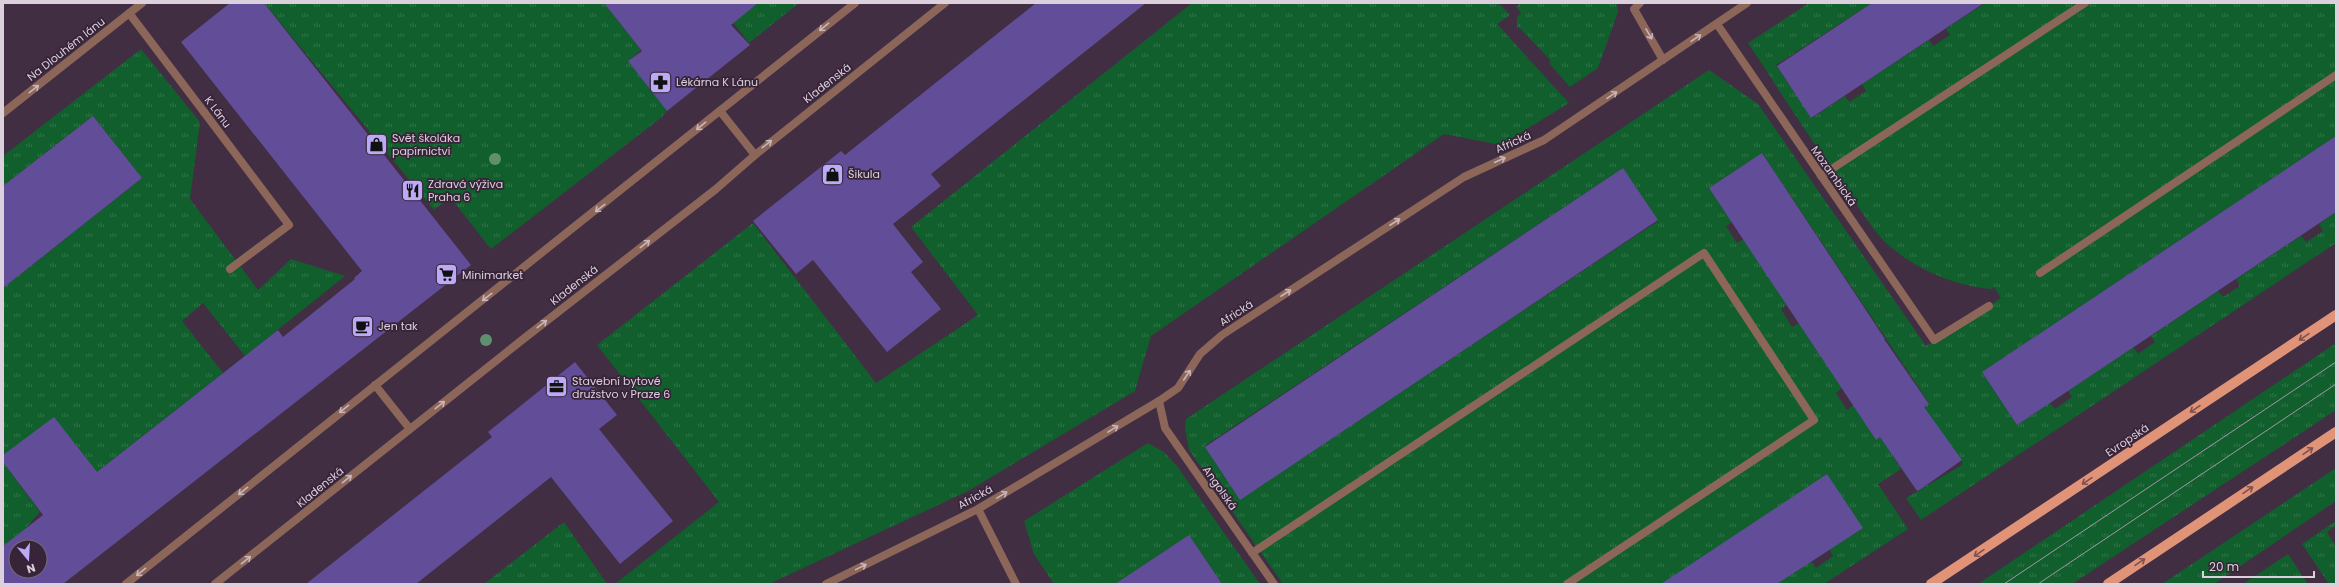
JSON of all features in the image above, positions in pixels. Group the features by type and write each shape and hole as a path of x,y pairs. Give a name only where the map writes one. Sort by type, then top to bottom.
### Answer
{"main road":[{"name":"Evropská","path":"1932,584 2336,315"},
{"path":"2108,584 2336,432"}],"street":[{"name":"Na Dlouhém lánu","path":"3,113 142,3"},
{"path":"126,584 855,3"},
{"name":"Kladenská","path":"215,584 716,189 754,155 945,3"},
{"path":"1640,3 1634,9 1663,60"},
{"name":"Africká","path":"826,584 978,509 1159,401 1178,388 1200,354 1222,335 1464,177 1544,140 1747,3"},
{"path":"1822,176 2086,3"},
{"name":"K Lánu","path":"129,13 289,225 230,269"},
{"name":"Mozambická","path":"1717,24 1934,340 1989,306"},
{"path":"2040,273 2336,75"},
{"path":"720,111 754,155"},
{"path":"1252,553 1704,254 1814,420 1567,584"},
{"path":"375,385 410,429"},
{"name":"Angolská","path":"1159,401 1165,428 1274,584"},
{"path":"978,509 1016,584"}],"green space":[{"path":"264,3 604,3 641,50 628,61 667,110 662,117 491,249 450,197 434,210"},
{"path":"718,3 742,15 758,3 799,3 749,43"},
{"path":"1192,3 1499,3 1510,15 1497,24 1569,103 1501,145 1444,134 1151,336 1135,391 968,491 769,584 615,584 719,502 597,345 753,223 876,383 978,315 911,227"},
{"path":"1520,3 1617,3 1618,12 1598,68 1570,87 1549,63 1551,61 1519,27 1517,29 1517,17 1521,13 1516,7"},
{"path":"1809,3 1872,3 1776,65 1812,118 1845,96 1849,102 1866,91 1862,84 1929,40 1933,46 1935,45 1950,35 1946,29 1985,3 2336,3 2336,136 1982,372 2017,425 2050,403 2055,409 2072,397 2068,391 2133,347 2138,354 2155,342 2151,336 2218,291 2223,297 2240,286 2236,279 2301,236 2306,242 2323,231 2319,224 2336,212 2336,243 1921,520 1906,498 1962,465 1962,460 1951,445 1892,455 1901,469 1878,484 1908,529 1824,584 1777,584 1811,561 1816,568 1833,556 1829,549 1827,475 1662,584 1283,584 1189,450 1185,428 1186,419 1709,70 1758,104 1926,346 2001,298 1994,287 1992,289 1977,287 1948,280 1920,267 1895,251 1879,236 1798,120 1748,43","holes":["1762,153 1929,403 1876,440 1854,405 1847,410 1836,393 1842,388 1799,323 1792,327 1781,309 1787,305 1744,239 1737,243 1726,226 1732,222 1709,188","1623,168 1658,221 1240,499 1205,446 1206,445"]},
{"path":"141,49 200,122 190,199 258,290 291,259 345,276 245,356 203,303 182,321 223,373 97,472 3,455 3,288 142,178 93,116 3,186 3,156"},
{"path":"2336,343 2336,410 2072,584 1978,584"},
{"path":"1148,443 1164,452 1177,466 1260,584 1222,584 1189,535 1136,570 1146,584 1054,584 1034,554 1024,521"},
{"path":"3,462 40,512 25,529 12,539 8,539 8,542 3,546"},
{"path":"2336,468 2336,501 2214,584 2162,584"},
{"path":"2336,521 2336,525 2327,532 2336,547 2336,584 2329,584 2302,544"},
{"path":"564,522 607,584 484,584"},
{"path":"2288,554 2308,584 2243,584"}],"building":[{"path":"230,3 264,3 471,265 63,584 3,584 3,546 8,542 8,579 48,579 48,539 12,539 43,515 3,462 3,455 54,417 97,472 278,330 283,337 355,279 354,278 362,271 181,42"},
{"path":"604,3 758,3 731,25 750,45 667,111 628,61 642,51"},
{"path":"1036,3 1146,3 931,174 941,186 893,224 923,262 911,272 941,309 887,352 813,260 796,274 753,221 841,151 845,155"},
{"path":"1872,3 1984,3 1811,118 1777,66"},
{"path":"93,116 142,178 3,288 3,186"},
{"path":"2336,136 2336,212 2017,425 1982,372"},
{"path":"1762,153 1884,339 1929,404 1924,407 1962,460 1917,491 1880,437 1876,440 1709,188"},
{"path":"1623,168 1658,220 1240,500 1205,447"},
{"path":"575,362 617,415 599,429 673,521 620,564 551,477 416,584 306,584 492,437 488,432"},
{"path":"1827,474 1863,528 1777,584 1661,584"},
{"path":"1189,535 1222,584 1115,584"}],"tram line":[{"path":"2004,584 2336,362"},
{"path":"2038,584 2336,384"}],"place":[{"name":"Lékárna K Lánu","path":"661,82"},
{"name":"Svět školáka papírnictví","path":"376,144"},
{"name":"Šikula","path":"833,174"},
{"name":"Zdravá výživa Praha 6","path":"412,190"},
{"name":"Minimarket","path":"446,275"},
{"name":"Jen tak","path":"362,326"},
{"name":"Stavební bytové družstvo v Praze 6","path":"556,387"}]}
